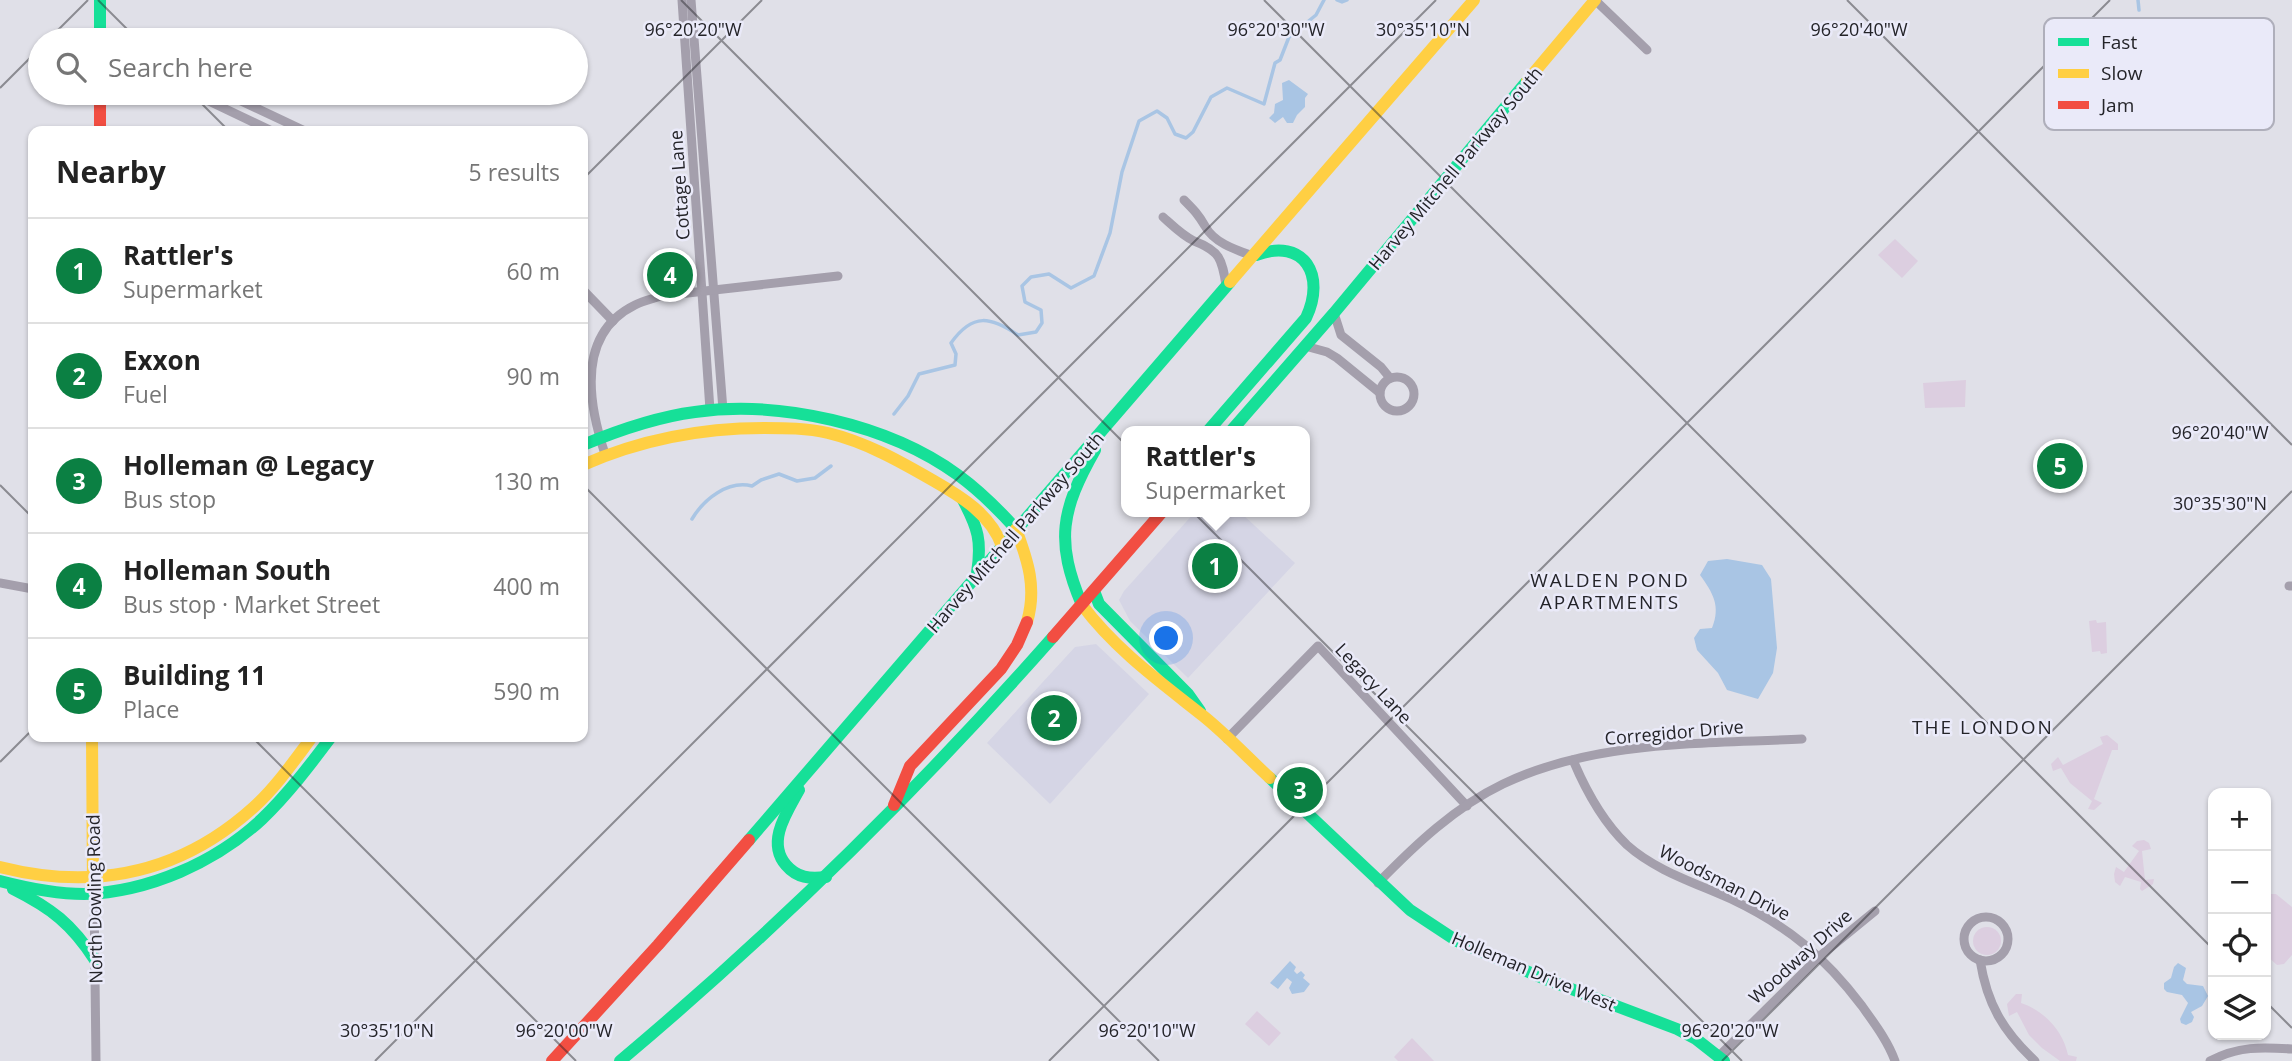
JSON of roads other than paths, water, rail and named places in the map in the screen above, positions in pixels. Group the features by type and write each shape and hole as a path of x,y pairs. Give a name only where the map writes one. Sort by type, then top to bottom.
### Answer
{"main road":[{"path":"100,0 100,28"},
{"name":"Harvey Mitchell Parkway South","path":"552,1061 658,945 1475,0"},
{"name":"Harvey Mitchell Parkway South","path":"1235,426 1334,313 1595,0"},
{"path":"100,105 100,126"},
{"path":"1212,426 1314,306 1317,289 1314,274 1298,255 1283,249 1268,248 1253,256"},
{"path":"588,443 646,421 717,410 766,409 830,421 899,442 934,460 972,486 1006,515 1028,554 1032,574 1034,595 1025,632 1020,644 994,676 907,770 892,810"},
{"name":"Holleman Drive West","path":"1114,416 1081,473 1068,505 1064,551 1067,570 1082,606 1098,625 1154,679 1227,738 1410,911 1457,941 1545,979 1677,1029 1696,1039 1721,1058"},
{"path":"588,462 605,454 695,429 794,428 831,434 909,466 963,500 994,528 1002,546"},
{"path":"963,500 980,535 977,576"},
{"path":"620,1061 729,967 826,877 982,716 1082,606 1158,517"},
{"name":"Holleman Drive West","path":"1094,591 1099,604 1188,694 1204,717"},
{"name":"North Dowling Road","path":"92,742 94,893"},
{"path":"0,867 41,877 93,878 143,870 168,861 209,841 253,809 278,783 308,742"},
{"path":"0,882 53,892 94,893 154,880 184,869 236,839 261,820 286,794 327,742"},
{"path":"809,770 780,828 776,839 777,851 792,872 813,879 826,877"},
{"path":"0,882 51,908 67,920 95,960"}],"street":[{"name":"Cottage Lane","path":"682,0 702,290 717,410"},
{"name":"Cottage Lane","path":"691,0 715,289 717,410"},
{"path":"1595,0 1647,50"},
{"path":"217,105 261,126"},
{"path":"249,105 293,126"},
{"path":"1184,200 1203,219 1205,227 1226,246 1253,256"},
{"path":"1163,218 1193,241 1203,242 1222,261 1226,286"},
{"path":"698,238 711,237"},
{"path":"605,454 591,382 593,357 600,339 613,321 634,306 661,296 838,276"},
{"path":"588,295 613,321"},
{"path":"1334,313 1342,335 1381,367 1390,378"},
{"path":"1305,346 1327,352 1337,358 1380,393 1385,405 1396,411 1405,410 1412,404 1415,396 1408,380 1399,377 1390,378 1383,384 1380,393"},
{"path":"0,583 28,588"},
{"name":"Legacy Lane","path":"1227,738 1318,646 1467,806"},
{"name":"Corregidor Drive","path":"1378,883 1427,836 1467,806 1504,784 1573,760 1627,750 1669,746 1802,739"},
{"name":"Woodsman Drive","path":"1573,760 1602,817 1643,857 1764,916 1820,956 1870,1017 1895,1061"},
{"name":"North Dowling Road","path":"94,893 96,1061"},
{"name":"Woodway Drive","path":"1721,1058 1820,956 1875,911"},
{"path":"1980,960 1989,961 2005,950 2007,932 2003,923 1995,918 1986,916 1970,923 1965,931 1966,949 1980,960 1993,1010 2014,1041 2035,1061"},
{"path":"2210,1061 2233,1051 2264,1046 2292,1049"}],"water":[{"path":"1289,80 1308,94 1305,107 1293,123 1287,123 1283,117 1275,123 1269,118 1274,113 1275,104 1283,100 1282,83"},
{"path":"1727,559 1762,565 1771,579 1777,648 1773,673 1758,699 1727,690 1718,673 1697,650 1694,638 1700,629 1712,628 1716,613 1712,594 1700,575 1708,561"},
{"path":"1290,961 1296,967 1294,971 1297,974 1301,971 1305,975 1303,978 1310,984 1304,992 1292,994 1289,988 1292,982 1287,978 1278,989 1270,983"},
{"path":"2178,963 2186,968 2183,980 2187,984 2203,986 2208,996 2202,1006 2191,1012 2194,1017 2192,1022 2186,1025 2181,1023 2180,1019 2188,1003 2182,995 2164,989 2164,983 2171,978"}],"waterway":[{"path":"894,414 908,396 919,374 955,365 956,354 951,343 967,326 975,322 991,321 1018,335 1036,332 1042,323 1041,310 1025,302 1022,286 1031,277 1049,274 1071,288 1094,276 1110,233 1122,172 1139,121 1157,111 1167,118 1175,134 1186,138 1193,132 1211,97 1227,88 1264,104 1275,63 1280,60 1289,37 1316,15 1324,0"},
{"path":"1337,0 1347,0"},
{"path":"2138,0 2139,10"},
{"path":"692,519 710,498 726,489 752,486 779,474 797,481 815,478 831,466"}],"place":[{"name":"Holleman South","path":"670,275"},
{"name":"Building 11","path":"2060,466"},
{"name":"Rattler's","path":"1215,566"},
{"name":"Exxon","path":"1054,718"},
{"name":"Holleman @ Legacy","path":"1300,790"}],"district":[{"name":"WALDEN POND APARTMENTS","path":"1610,591"},
{"name":"THE LONDON","path":"1983,727"}]}
